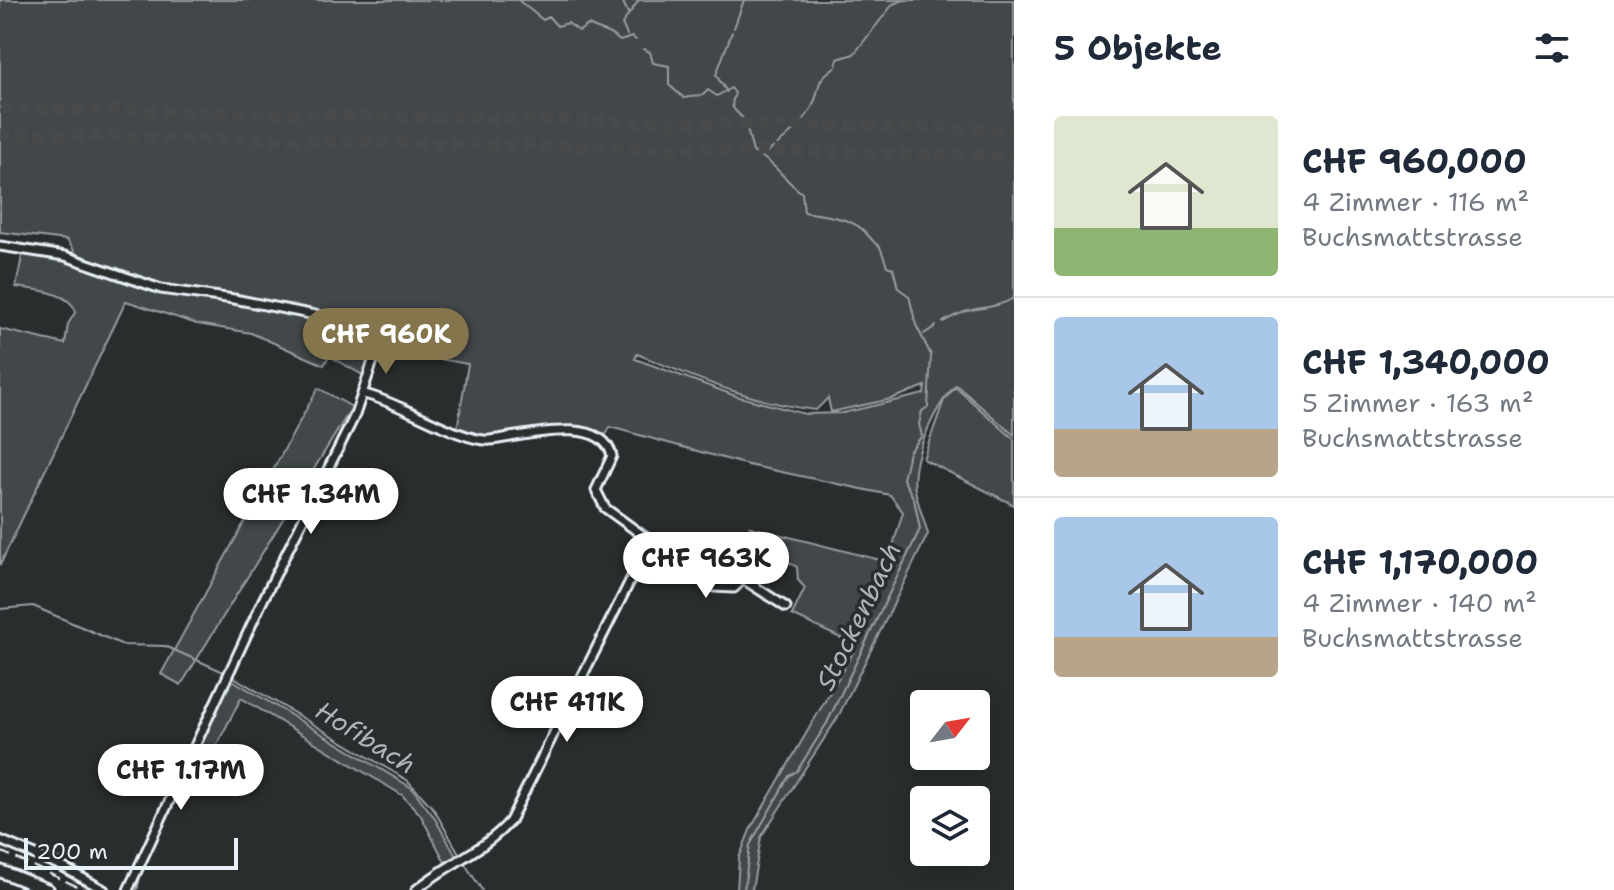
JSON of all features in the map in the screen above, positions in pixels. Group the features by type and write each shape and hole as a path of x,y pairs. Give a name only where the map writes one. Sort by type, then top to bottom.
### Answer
{"street":[{"path":"0,246 65,256 161,289 234,299 350,322 368,335 376,352 364,394 128,890"},
{"path":"364,394 487,441 538,430 592,434 604,439 612,456 598,482 598,500 714,587 734,588 743,579 786,607"},
{"path":"416,890 446,866 487,843 510,821 650,541"},
{"path":"0,840 59,865 104,890"},
{"path":"0,871 48,890"}],"shaded area":[{"path":"0,0 1014,0 1014,435 956,385 932,419 920,449 914,477 916,496 928,534 838,717 761,837 752,890 737,890 739,858 750,830 854,651 847,641 792,615 805,588 798,580 797,567 770,552 750,527 888,562 903,512 890,495 748,465 610,427 605,437 590,431 559,428 497,436 472,434 457,429 468,364 378,348 351,320 152,284 79,258 67,240 0,232","holes":["637,354 725,388 793,407 816,410 828,398 831,412 891,399 925,386 924,394 843,413 805,414 736,396 635,359"]},
{"path":"23,251 163,291 273,308 349,324 364,334 370,343 372,365 365,388 350,419 366,377 329,356 324,365 251,333 197,324 126,301 0,565 0,329 65,344 68,324 76,311 72,304 58,295 16,287"},
{"path":"955,387 1014,439 1014,505 923,459 944,400"},
{"path":"318,388 352,407 181,685 161,674"},
{"path":"229,678 412,788 434,817 457,858 446,864 420,814 402,795 241,698 203,772 188,765"}],"waterway":[{"path":"518,0 543,20 549,17 557,26 568,23 579,31 588,25 620,41 632,37 636,40"},
{"path":"622,0 628,13"},
{"path":"627,35 622,24 639,0"},
{"path":"734,28 744,0"},
{"path":"762,156 802,121 812,107 821,81 836,66 838,59 854,54 893,4 904,0"},
{"path":"727,92 716,75 732,32"},
{"name":"Stockenbach","path":"643,49 650,52 653,63 669,66 669,85 684,98 703,95 708,90 717,96 731,88 735,93 733,107 745,121 753,152 767,160 802,193 804,212 849,222 862,229 880,247 887,266 893,268 898,288 909,296 916,325 931,355 928,407 922,411 919,424 922,436 909,452 903,479 914,499 920,529 827,723 797,771 789,776 750,845 744,890"},
{"path":"943,322 953,316 1014,298"},
{"path":"924,334 936,326"},
{"name":"Hofibach","path":"0,609 33,606 123,645 165,646 226,673"},
{"name":"Hofibach","path":"230,675 407,780 433,808 460,855"},
{"path":"178,791 227,685"},
{"name":"Hofibach","path":"463,861 482,890"},
{"path":"137,890 143,864"}],"tunnel":[{"path":"0,108 1014,130"},
{"path":"0,134 1014,156"}],"railway":[{"path":"0,851 85,890"}]}
